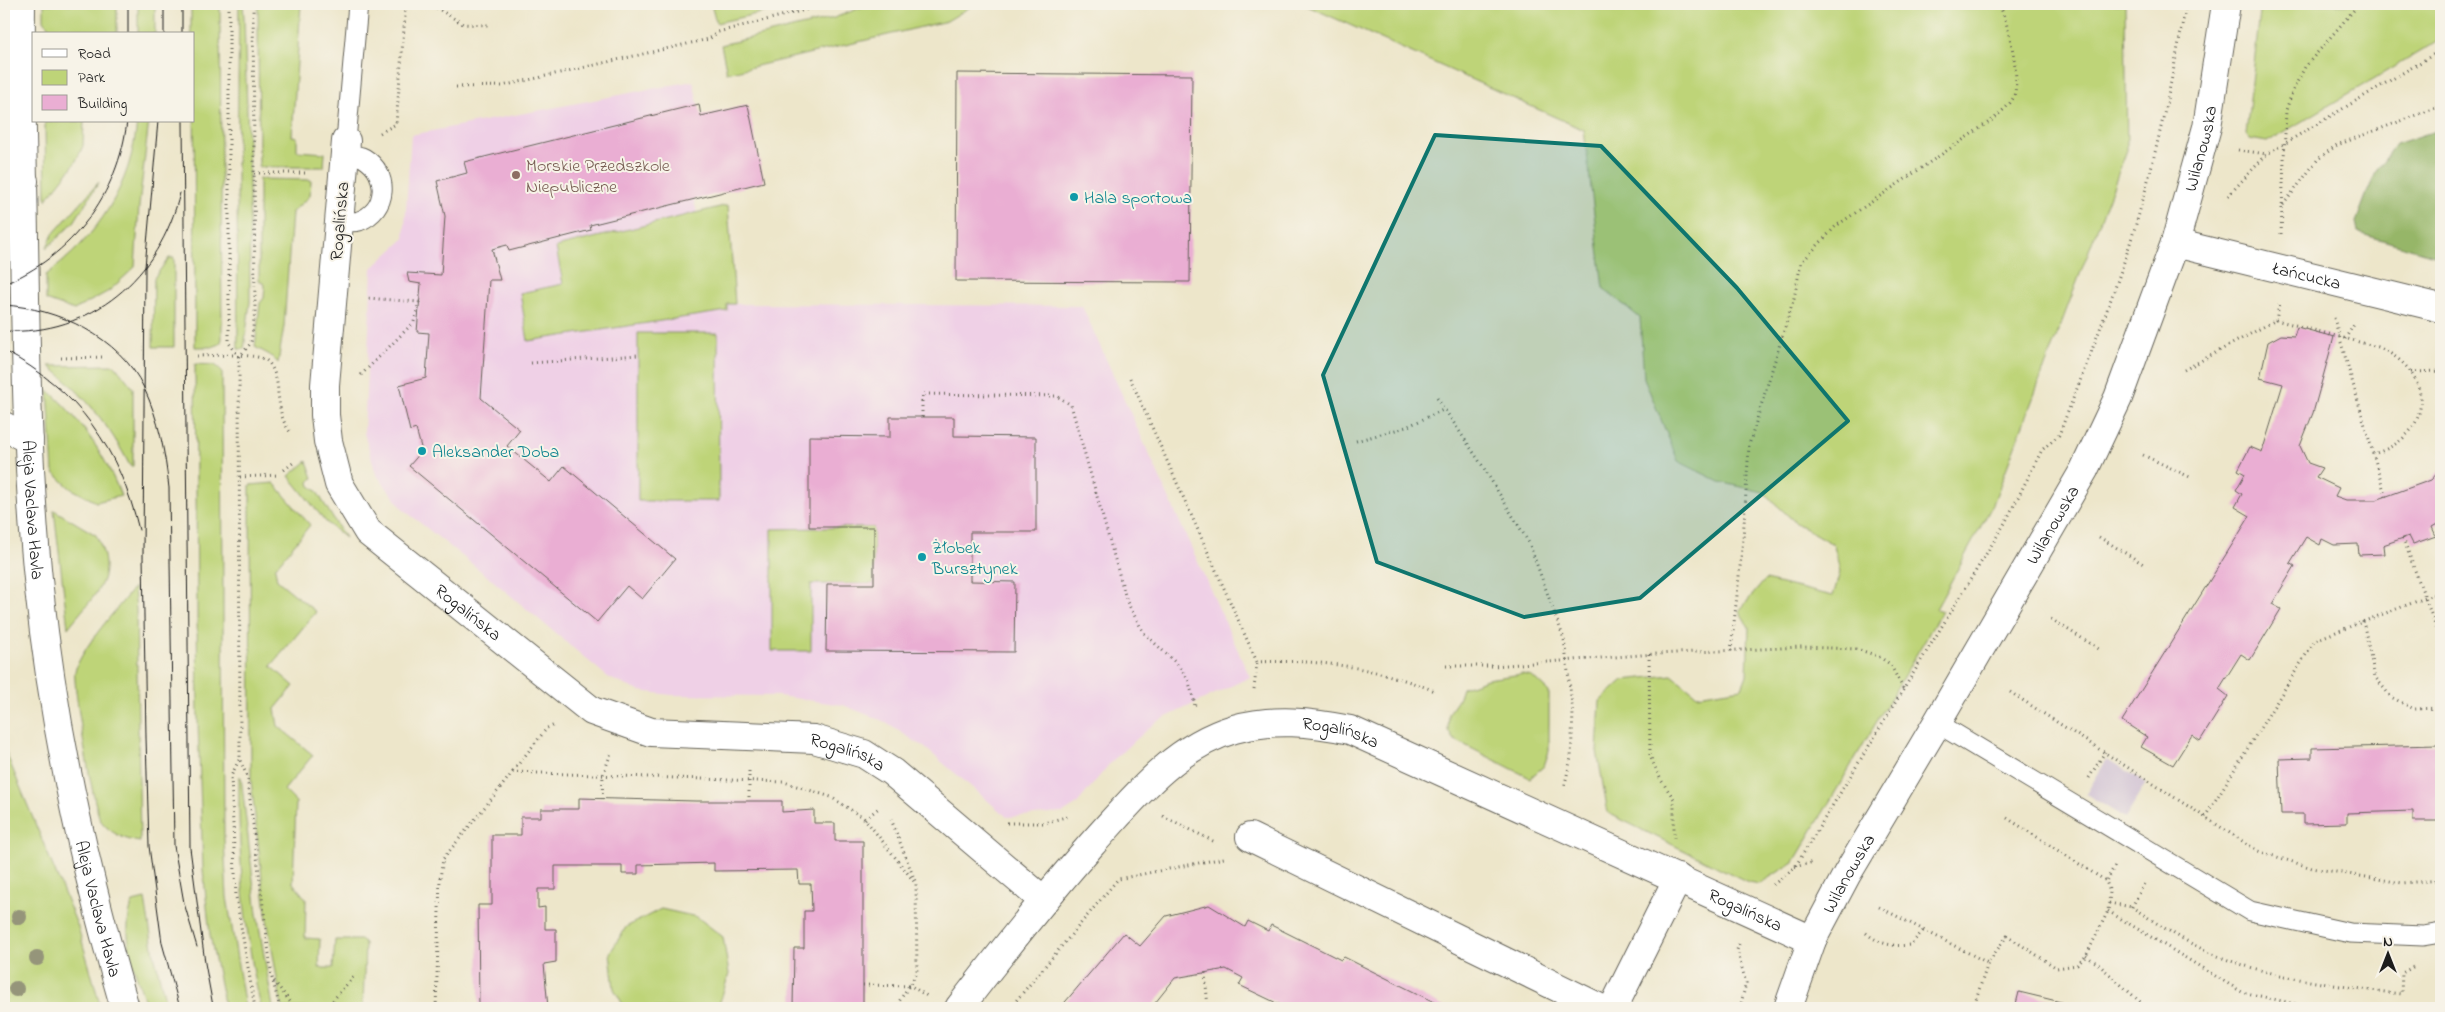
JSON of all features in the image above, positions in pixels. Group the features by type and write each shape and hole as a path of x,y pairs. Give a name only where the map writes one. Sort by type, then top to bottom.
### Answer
{"street":[{"name":"Aleja Vaclava Havla","path":"21,4 12,32 14,187 39,592 53,692 78,829 103,933 125,1008"},
{"name":"Wilanowska","path":"1788,1008 1812,940 1846,874 1937,723 2084,470 2118,398 2175,243 2207,127 2226,4"},
{"name":"Rogalińska","path":"353,152 340,221 324,415 328,441 339,484 368,532 592,711 651,732 814,739 864,754 892,772 1043,900"},
{"name":"Łańcucka","path":"2175,243 2441,308"},
{"path":"4,426 29,440"},
{"name":"Rogalińska","path":"958,1008 1043,900 1145,785 1174,760 1206,740 1234,729 1272,723 1316,723 1350,730 1555,821 1812,940"},
{"path":"1250,836 1600,1008"},
{"path":"1613,1008 1678,878"}],"lane":[{"name":"Rogalińska","path":"353,152 358,4"},
{"path":"340,221 357,222 372,214 382,200 383,182 376,167 353,152"},
{"path":"1937,723 2250,911 2350,932 2423,936 2441,933"}],"path":[{"path":"229,4 229,343 239,357 240,760 247,776 272,978 280,1008"},
{"path":"239,357 251,343 254,311 253,4"},
{"path":"456,87 502,86 709,39 718,32 829,4"},
{"path":"1731,650 1743,539 1749,445 1794,298 1801,263 1836,226 1995,118 2013,99 2014,51 2000,4"},
{"path":"1766,891 1795,867 2005,523 2042,450 2058,435 2111,299 2141,205 2168,101 2186,4"},
{"path":"2282,269 2286,110 2293,90 2305,67 2359,4"},
{"path":"353,152 371,143 383,130 396,124 406,6 437,8 463,24 488,25"},
{"path":"2228,196 2267,154 2441,50"},
{"path":"2283,206 2318,159 2338,145 2441,106"},
{"path":"2238,150 2267,154"},
{"path":"254,173 298,173"},
{"path":"360,376 414,322 419,302 361,297"},
{"path":"2276,320 2280,299"},
{"path":"2334,317 2386,498"},
{"path":"2184,370 2276,320 2378,347 2394,354 2407,364 2416,378 2420,394 2420,411 2414,427 2403,440 2389,449 2373,454"},
{"path":"531,363 638,355"},
{"path":"197,356 256,356 266,360 273,369 278,388 280,414 293,437"},
{"path":"54,359 106,357"},
{"path":"2411,372 2441,371"},
{"path":"1130,378 1257,662 1253,698"},
{"path":"922,418 922,394 1056,396 1071,405 1127,602 1144,633 1176,663 1188,679 1195,704 1192,712"},
{"path":"1437,398 1443,410 1482,465 1529,543 1564,639 1573,713 1571,758 1555,821"},
{"path":"1356,441 1406,427 1443,410"},
{"path":"2143,455 2192,478"},
{"path":"284,470 293,463"},
{"path":"240,477 278,475"},
{"path":"2099,537 2145,565"},
{"path":"2403,538 2441,641"},
{"path":"2205,817 2315,640 2441,592"},
{"path":"2051,619 2099,648"},
{"path":"2363,621 2375,677 2391,697 2414,709 2441,708"},
{"path":"1446,666 1493,666 1649,654 1802,647 1857,649 1878,656 1890,664 1904,690"},
{"path":"1649,654 1650,756 1661,780 1674,800 1673,829 1676,846"},
{"path":"1257,662 1293,660 1330,662 1401,678 1435,691"},
{"path":"2010,692 2258,851 2312,868 2402,883 2441,880"},
{"path":"436,1008 440,878 443,859 547,728 557,725"},
{"path":"602,799 603,775 610,756"},
{"path":"240,760 231,776 236,897 255,1008"},
{"path":"512,772 784,782 831,797 865,819 916,884"},
{"path":"749,772 749,801"},
{"path":"865,819 880,807"},
{"path":"889,812 916,884 917,973 911,986 895,1008"},
{"path":"1004,822 1044,823 1077,814"},
{"path":"1973,1008 1988,963 2007,936 2057,968 2077,965 2086,956 2108,911 2110,892 2106,881 2007,818"},
{"path":"1010,1008 1118,879 1230,856"},
{"path":"1795,867 1814,862"},
{"path":"2106,881 2116,864"},
{"path":"2132,907 2145,882"},
{"path":"2109,903 2132,907 2172,933 2202,949 2239,964 2312,983 2401,994 2402,973 2417,965"},
{"path":"1879,907 1988,963"},
{"path":"2108,911 2242,992 2313,1008"},
{"path":"1866,932 1876,941 1898,946 1910,945 1924,930"},
{"path":"1740,1008 1746,983 1737,950 1741,940"},
{"path":"2086,956 2098,964 2147,1008"},
{"path":"1205,973 1208,1008"},
{"path":"326,1008 356,975"},
{"path":"272,978 295,1008"},
{"path":"864,985 911,986 922,993"}],"highlighted area":[{"path":"1435,135 1601,146 1737,288 1848,421 1640,598 1524,617 1377,562 1323,375"}],"shaded area":[{"path":"693,81 701,116 748,105 764,182 694,200 697,213 728,205 735,304 1082,306 1250,677 1156,722 1111,762 1076,805 1063,813 1007,817 924,747 883,721 843,705 779,696 671,695 639,691 609,678 492,580 404,510 376,474 364,433 372,268 404,239 411,135"},
{"path":"2107,759 2146,783 2125,818 2086,794"}],"green space":[{"path":"44,4 117,4 117,32 52,32 44,20"},
{"path":"138,4 155,4 155,32 138,32"},
{"path":"191,4 220,4 222,339 220,344 212,347 195,347 195,32 191,32"},
{"path":"239,4 243,4 244,18 249,172 250,302 244,349 238,349 237,172"},
{"path":"258,4 301,4 292,136 297,137 297,151 325,153 324,167 259,167"},
{"path":"711,4 801,4 716,23"},
{"path":"870,4 975,4 947,21 727,73 721,45 834,18"},
{"path":"1303,4 2125,4 2127,150 1993,504 1936,609 1942,611 1794,862 1759,884 1748,882 1608,813 1597,751 1600,701 1623,680 1672,675 1697,695 1742,688 1747,675 1749,627 1739,611 1765,580 1833,596 1840,572 1834,545 1796,523 1763,492 1720,482 1678,461 1644,378 1640,318 1603,288 1584,130"},
{"path":"2261,4 2441,4 2441,39 2267,142 2250,139 2246,134"},
{"path":"45,122 84,122 83,146 75,163 46,200"},
{"path":"137,122 149,122 139,206 135,267 109,291 74,310 46,300 46,275 81,244 109,208 128,167 134,145"},
{"path":"2441,129 2441,257 2358,233 2356,222 2367,193 2377,170 2396,144"},
{"path":"259,179 311,180 310,196 292,212 284,326 278,363 270,355 255,347 260,303 264,298 265,285 259,280"},
{"path":"99,182 74,222 46,249 53,234"},
{"path":"728,205 735,304 727,304 727,311 528,341 520,293 563,284 556,247"},
{"path":"169,258 174,258 174,347 153,347 154,278"},
{"path":"638,333 718,333 719,501 638,501"},
{"path":"195,364 215,365 222,371 224,839 227,897 245,1008 225,1008 210,935 203,870 198,723"},
{"path":"115,365 133,388 133,466 130,466 114,437 85,399 49,366"},
{"path":"48,390 71,413 91,438 115,481 121,496 96,502 70,488 53,472"},
{"path":"307,461 313,478 309,482 310,486 316,490 345,538 326,522 289,476"},
{"path":"274,483 310,525 275,568 277,580 316,612 271,666 294,686 275,709 278,726 313,755 284,790 296,802 293,883 306,899 305,938 320,939 319,968 333,968 335,940 361,940 365,943 363,1008 282,1008 266,913 251,781 250,485"},
{"path":"54,510 96,535 105,564 100,586 68,628"},
{"path":"874,527 874,584 811,584 811,651 772,651 772,529"},
{"path":"134,587 140,842 118,835 101,821 89,772 75,680 75,671 85,650"},
{"path":"1522,674 1532,676 1549,692 1549,751 1544,766 1530,778 1453,739 1448,731 1449,713 1458,700 1462,688 1487,679"},
{"path":"4,748 78,927 101,1008 4,1008"},
{"path":"239,777 241,777 257,914 273,1008 261,1008 250,951 241,864"},
{"path":"145,899 154,954 167,1008 147,1008 131,955 128,928 129,915 133,902"},
{"path":"661,909 697,917 723,937 729,974 718,1008 625,1008 614,989 610,953 626,927"}],"building":[{"name":"Hala sportowa","path":"957,73 1192,75 1190,282 956,281"},
{"path":"699,104 701,116 748,105 764,182 590,225 591,230 509,251 507,245 492,249 500,280 489,280 481,398 520,430 507,446 551,482 564,466 675,559 642,599 627,586 597,622 409,466 422,451 416,429 410,431 399,385 426,378 429,333 417,332 421,284 409,282 407,273 441,275 445,216 437,181 467,173 464,162"},
{"path":"2297,327 2334,337 2313,413 2300,446 2308,463 2322,468 2316,477 2339,488 2335,496 2346,500 2376,500 2431,480 2441,469 2441,522 2432,527 2436,536 2413,544 2409,536 2383,545 2384,554 2359,555 2358,544 2334,545 2322,539 2320,545 2306,537 2290,563 2295,566 2272,604 2281,609 2250,660 2241,654 2219,689 2228,696 2200,741 2192,735 2173,765 2141,747 2147,737 2122,721 2250,516 2235,507 2242,494 2236,490 2245,474 2238,470 2250,447 2262,452 2283,384 2260,378 2268,342 2281,335 2294,336"},
{"name":"Żłobek Bursztynek","path":"890,417 954,417 954,436 1036,437 1036,532 970,532 970,581 1015,582 1014,652 826,651 827,584 874,584 874,527 809,527 809,436 890,437"},
{"path":"2439,745 2441,755 2441,821 2413,821 2413,811 2347,813 2347,823 2303,824 2303,814 2281,814 2279,759 2312,758 2312,748"},
{"path":"579,798 782,801 782,812 814,810 814,823 835,823 835,841 863,841 863,1008 793,1008 794,948 804,948 804,911 812,911 811,884 799,884 798,870 714,871 714,863 638,865 638,874 622,874 622,866 555,866 555,889 538,889 538,908 545,907 545,929 556,929 556,962 544,964 548,1008 479,1008 478,905 492,905 492,835 521,835 521,817 541,817 541,809 579,809"},
{"path":"1209,905 1245,927 1248,921 1268,931 1271,925 1341,960 1344,957 1446,1008 1287,1008 1239,985 1243,978 1226,969 1175,978 1151,1008 1060,1008 1124,933 1140,946 1166,916"},
{"path":"2019,992 2082,1007 2082,1008 2015,1008"}],"tram line":[{"path":"128,4 128,32"},
{"path":"164,4 164,32"},
{"path":"182,4 182,32"},
{"path":"4,284 28,272 50,257 70,240 88,220 102,198 114,173 122,148 127,122"},
{"path":"158,122 145,267 143,555 146,737 149,846 162,943 180,1008"},
{"path":"183,122 190,848 205,963 213,1006"},
{"path":"4,331 36,330 65,323 93,312 117,295 138,275 156,251 170,223 180,193"},
{"path":"4,305 24,307 65,319 85,328 103,340 133,370 144,388 157,424 169,488 174,846 184,903 197,947"},
{"path":"4,351 30,366 54,384 74,403 92,425 107,448 120,474 131,501 139,530"}],"place":[{"name":"Morskie Przedszkole Niepubliczne","path":"516,175"},
{"name":"Hala sportowa","path":"1074,197"},
{"name":"Aleksander Doba","path":"422,451"},
{"name":"Żłobek Bursztynek","path":"922,557"}]}
